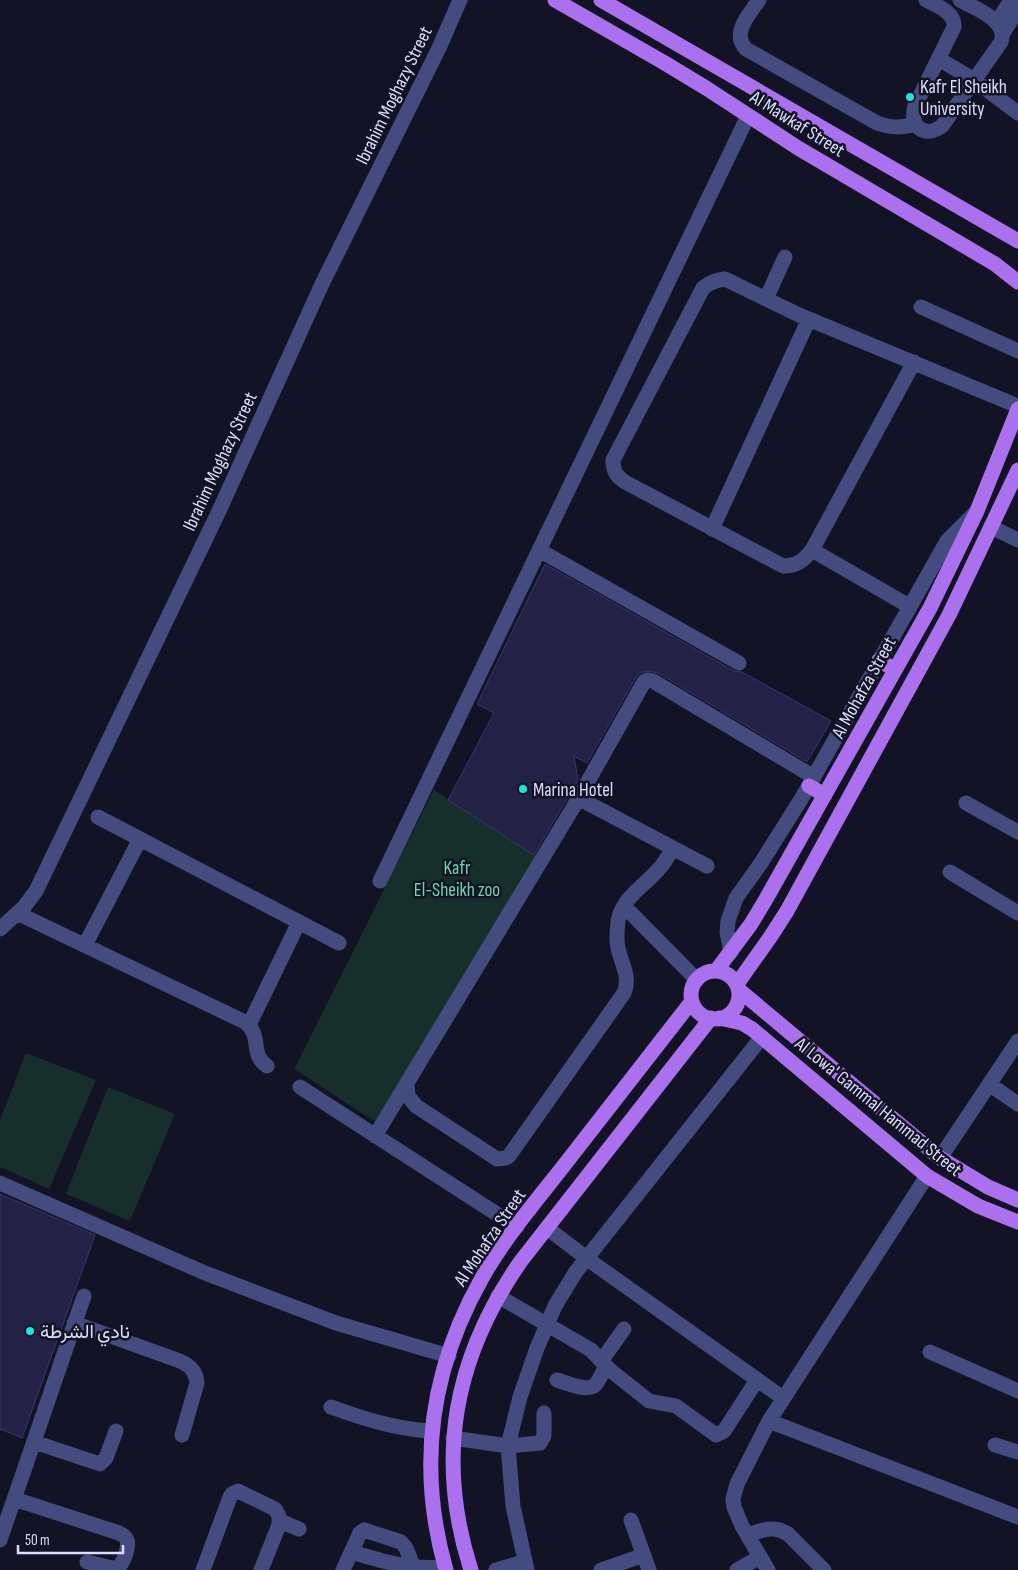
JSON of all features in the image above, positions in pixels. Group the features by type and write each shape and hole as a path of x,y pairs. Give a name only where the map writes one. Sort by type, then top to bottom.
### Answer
{"main road":[{"name":"Al Mawkaf Street","path":"555,0 663,62 798,148 995,264 1018,282"},
{"name":"Al Mawkaf Street","path":"602,0 1018,241"},
{"path":"663,62 674,42"},
{"name":"Al Mohafza Street","path":"716,971 751,924 930,608 977,511 1017,414"},
{"path":"471,1570 458,1526 454,1500 452,1474 453,1438 467,1368 477,1340 498,1296 547,1228 714,1018 732,1012 737,1005 738,987 787,911 949,614 991,527 1016,481"},
{"path":"879,660 895,670"},
{"path":"811,781 824,795"},
{"path":"714,1018 699,1012 692,1001 693,986 697,980 709,972 716,971 732,977 738,987"},
{"name":"Al Lowa' Gammal Hammad Street","path":"738,987 940,1158 972,1178 1018,1200"},
{"name":"Al Mohafza Street","path":"445,1569 440,1551 430,1488 431,1431 448,1356 466,1309 482,1278 517,1226 692,1001"},
{"name":"Al Lowa' Gammal Hammad Street","path":"714,1018 742,1023 762,1037 927,1176 978,1206 1018,1222"},
{"path":"808,1075 821,1059"}],"street":[{"name":"Ibrahim Moghazy Street","path":"0,929 31,899 44,873 219,511 322,284 439,48 460,0"},
{"path":"926,0 948,13 955,22"},
{"path":"1000,27 963,2 954,27 912,115 915,124 921,129 928,132 942,126 1001,42 1000,27 1011,0"},
{"path":"755,1 740,30 741,44 746,50 877,123 898,128 915,124"},
{"path":"1000,27 1018,9"},
{"path":"938,59 974,80 1018,113"},
{"path":"380,881 748,116"},
{"path":"766,299 785,257"},
{"path":"914,362 812,550 800,562 792,566 783,566 625,482 617,477 613,469 613,460 703,288 717,280 725,279 809,319 914,362 1017,414"},
{"path":"921,307 1018,351"},
{"path":"712,528 809,319"},
{"path":"731,952 727,932 728,921 736,898 761,862 811,781 947,541 977,511"},
{"path":"991,527 1018,540"},
{"path":"539,550 739,663"},
{"path":"812,550 909,606"},
{"path":"375,1136 578,798 642,685 647,680 653,681 811,781"},
{"path":"578,798 707,866"},
{"path":"966,803 1018,832"},
{"path":"98,817 339,943"},
{"path":"85,945 140,839"},
{"path":"407,1084 408,1096 416,1106 497,1159 509,1156 626,988 626,976 618,948 619,919 624,906 632,894 661,867 673,848"},
{"path":"950,872 1018,913"},
{"path":"624,906 697,980"},
{"path":"17,913 249,1025 256,1038 258,1056 267,1066"},
{"path":"249,1025 299,922"},
{"path":"496,1570 526,1566 513,1506 508,1446 520,1397 547,1323 565,1289 587,1259 762,1037"},
{"path":"940,1158 1018,1041"},
{"path":"990,1084 1018,1104"},
{"path":"300,1086 517,1226"},
{"path":"737,1570 764,1563 734,1507 734,1491 747,1462 783,1398 927,1176"},
{"path":"0,1183 205,1273 336,1323 448,1356"},
{"path":"547,1228 587,1259 783,1398"},
{"path":"0,1540 84,1296"},
{"path":"498,1296 591,1350 649,1401 676,1406 716,1435 724,1431 757,1380"},
{"path":"74,1323 180,1361 193,1369 197,1383 182,1435"},
{"path":"557,1380 591,1387 596,1383 604,1363 624,1329"},
{"path":"930,1352 1018,1391"},
{"path":"331,1407 392,1426 410,1430 431,1431"},
{"path":"453,1438 508,1446 540,1444 544,1436 544,1413"},
{"path":"769,1421 1018,1517"},
{"path":"34,1442 100,1464 106,1458 116,1431"},
{"path":"995,1445 1018,1452"},
{"path":"203,1570 232,1494 238,1491 275,1509 279,1516 280,1521 261,1570"},
{"path":"14,1499 119,1533 126,1539 128,1543 123,1561 117,1569 87,1562"},
{"path":"631,1520 649,1570"},
{"path":"280,1521 299,1528"},
{"path":"748,1535 768,1528 781,1530 788,1534 824,1570"},
{"path":"343,1570 360,1533 366,1530 401,1542 406,1548 414,1568"},
{"path":"351,1552 405,1567 445,1569"},
{"path":"600,1570 644,1555"}],"green space":[{"name":"Kafr El-Sheikh zoo","path":"434,790 539,858 379,1124 294,1069"},
{"path":"26,1053 96,1080 49,1189 0,1167 0,1120"},
{"path":"108,1087 175,1114 130,1221 66,1194"}],"building":[{"path":"545,564 734,671 742,672 831,721 807,762 658,673 648,671 642,672 636,677 587,763 574,756 578,780 534,855 448,800 494,713 477,704"},
{"name":"نادي الشرطة","path":"0,1194 95,1235 22,1438 0,1429"}],"place":[{"name":"Kafr El Sheikh University","path":"910,97"},
{"name":"Marina Hotel","path":"523,789"},
{"name":"نادي الشرطة","path":"30,1331"}]}
